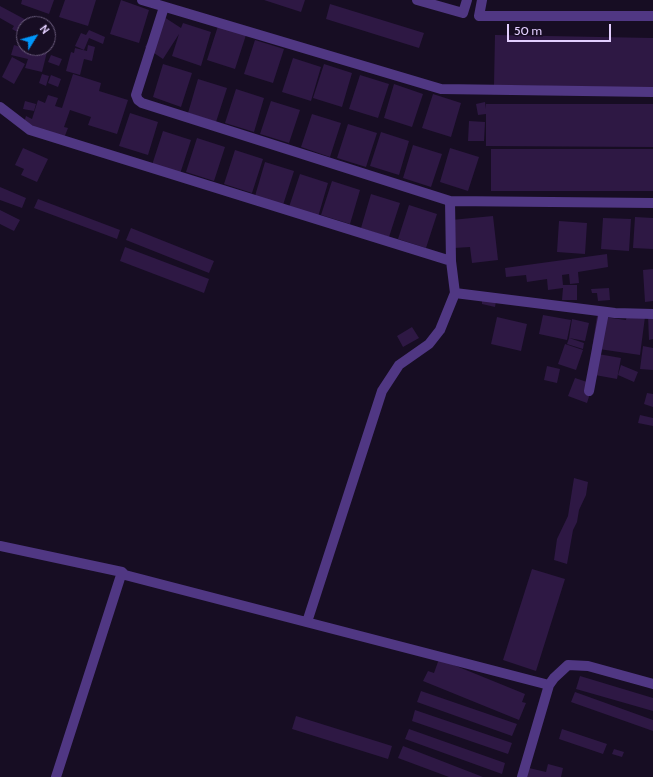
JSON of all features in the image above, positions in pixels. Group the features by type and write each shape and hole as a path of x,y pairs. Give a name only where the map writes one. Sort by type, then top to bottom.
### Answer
{"street":[{"path":"142,0 441,89 653,92"},
{"path":"417,0 463,13 467,0"},
{"path":"482,0 479,16 653,16"},
{"path":"164,7 136,95 138,100 142,103 450,201 653,203"},
{"path":"0,107 30,130 451,261"},
{"path":"307,622 382,391 399,365 429,344 440,330 455,293 451,261 450,201"},
{"path":"455,293 604,312 653,314"},
{"path":"589,391 604,312"},
{"path":"0,546 122,572 550,685"},
{"path":"56,777 122,572"},
{"path":"522,777 550,685 554,678 568,665 588,666 653,684"}],"building":[{"path":"22,0 54,0 49,14 21,4"},
{"path":"65,0 96,0 88,26 59,17"},
{"path":"121,0 149,10 139,43 110,34"},
{"path":"264,0 305,0 301,12"},
{"path":"330,4 424,33 419,48 326,19"},
{"path":"0,6 19,16 16,16 16,31 12,29 14,26 0,18"},
{"path":"164,17 181,28 183,23 211,32 201,66 172,56 179,34 163,59 145,47"},
{"path":"218,26 246,35 235,69 207,60"},
{"path":"89,30 105,37 103,44 89,38 84,50 75,46 81,33 86,35"},
{"path":"495,35 653,38 653,88 494,85"},
{"path":"255,40 284,49 273,83 244,74"},
{"path":"14,45 16,46 16,56 46,56 42,72 25,68 28,59 11,55"},
{"path":"88,45 95,47 92,61 84,59 80,75 66,71 71,52 74,53 75,48 87,51"},
{"path":"51,56 62,59 59,66 48,62"},
{"path":"12,57 25,64 14,84 2,77"},
{"path":"293,58 321,67 311,101 282,92"},
{"path":"163,64 192,73 181,107 153,97"},
{"path":"324,64 352,73 342,107 313,98"},
{"path":"42,74 49,76 46,86 39,83"},
{"path":"73,74 101,83 99,91 128,100 117,134 88,125 91,117 70,110 64,127 68,128 62,143 22,128 26,116 32,119 38,100 45,103 48,95 58,98 55,106 62,108"},
{"path":"51,75 61,79 58,87 48,83"},
{"path":"360,75 389,84 378,118 349,109"},
{"path":"198,79 227,88 216,122 188,113"},
{"path":"394,84 423,94 412,127 384,118"},
{"path":"236,89 264,98 254,132 225,123"},
{"path":"433,94 461,103 451,137 422,128"},
{"path":"25,101 36,104 34,111 23,109"},
{"path":"271,101 300,110 289,143 260,134"},
{"path":"485,102 486,109 486,104 653,104 653,147 486,146 486,114 478,115 476,104"},
{"path":"130,113 158,122 148,155 119,146"},
{"path":"312,114 341,123 330,157 301,147"},
{"path":"469,121 485,122 484,141 468,141"},
{"path":"348,124 377,133 366,167 337,158"},
{"path":"163,131 191,140 180,174 152,165"},
{"path":"381,132 409,141 399,175 370,166"},
{"path":"197,138 225,147 214,181 186,172"},
{"path":"413,145 442,154 431,187 403,178"},
{"path":"23,148 48,159 37,182 21,175 24,169 15,165"},
{"path":"450,148 479,157 468,191 440,182"},
{"path":"491,149 653,149 653,191 491,191"},
{"path":"235,150 263,159 252,193 224,184"},
{"path":"265,162 294,171 283,205 255,196"},
{"path":"300,174 328,183 318,217 289,207"},
{"path":"332,181 360,190 350,224 321,215"},
{"path":"0,187 26,198 22,208 0,200"},
{"path":"371,194 400,203 389,237 361,228"},
{"path":"38,199 120,230 117,239 34,208"},
{"path":"409,205 437,214 426,248 398,239"},
{"path":"0,210 20,220 14,231 0,224"},
{"path":"493,216 498,260 472,263 470,247 454,248 451,220"},
{"path":"635,217 653,218 653,249 633,248"},
{"path":"603,218 631,219 629,251 601,249"},
{"path":"559,221 587,223 585,254 557,252"},
{"path":"131,228 214,261 209,273 126,240"},
{"path":"125,247 209,279 204,293 120,261"},
{"path":"607,254 608,267 578,272 579,283 570,284 569,274 562,275 563,285 577,285 577,300 562,300 563,288 548,290 547,279 527,282 526,275 506,277 505,268"},
{"path":"653,269 653,301 645,302 643,270"},
{"path":"609,288 610,300 598,301 597,293 592,293 591,289"},
{"path":"482,299 496,301 495,307 482,304"},
{"path":"627,314 645,317 640,355 592,348 597,316 626,320"},
{"path":"543,315 571,320 567,340 539,334"},
{"path":"648,315 653,315 653,339 649,340"},
{"path":"497,317 527,324 521,351 491,344"},
{"path":"572,319 589,323 585,341 569,338"},
{"path":"412,327 419,338 403,347 397,336"},
{"path":"569,338 584,343 583,349 567,344"},
{"path":"565,344 583,350 576,370 558,364"},
{"path":"643,346 653,348 653,370 640,369"},
{"path":"598,354 621,358 617,379 595,375"},
{"path":"621,365 638,372 634,382 618,375"},
{"path":"547,366 560,369 557,383 544,380"},
{"path":"575,378 593,384 587,403 568,396"},
{"path":"647,393 653,394 653,407 644,404"},
{"path":"640,415 653,418 653,426 638,423"},
{"path":"574,478 588,482 586,495 579,510 577,522 573,530 567,564 554,560 557,539 568,516"},
{"path":"532,569 565,579 536,671 503,660"},
{"path":"439,659 525,694 522,702 526,703 519,720 423,681 428,671 434,673"},
{"path":"580,676 653,698 653,711 576,689"},
{"path":"421,691 517,724 512,736 417,702"},
{"path":"575,692 653,720 653,731 571,702"},
{"path":"415,710 512,743 508,754 412,721"},
{"path":"296,716 392,746 388,759 292,729"},
{"path":"409,729 505,763 502,774 405,739"},
{"path":"562,729 607,744 603,754 559,739"},
{"path":"403,746 483,777 449,777 398,758"},
{"path":"614,749 624,752 622,757 612,754"},
{"path":"548,764 563,768 561,777 526,777 529,768 546,772"}]}
